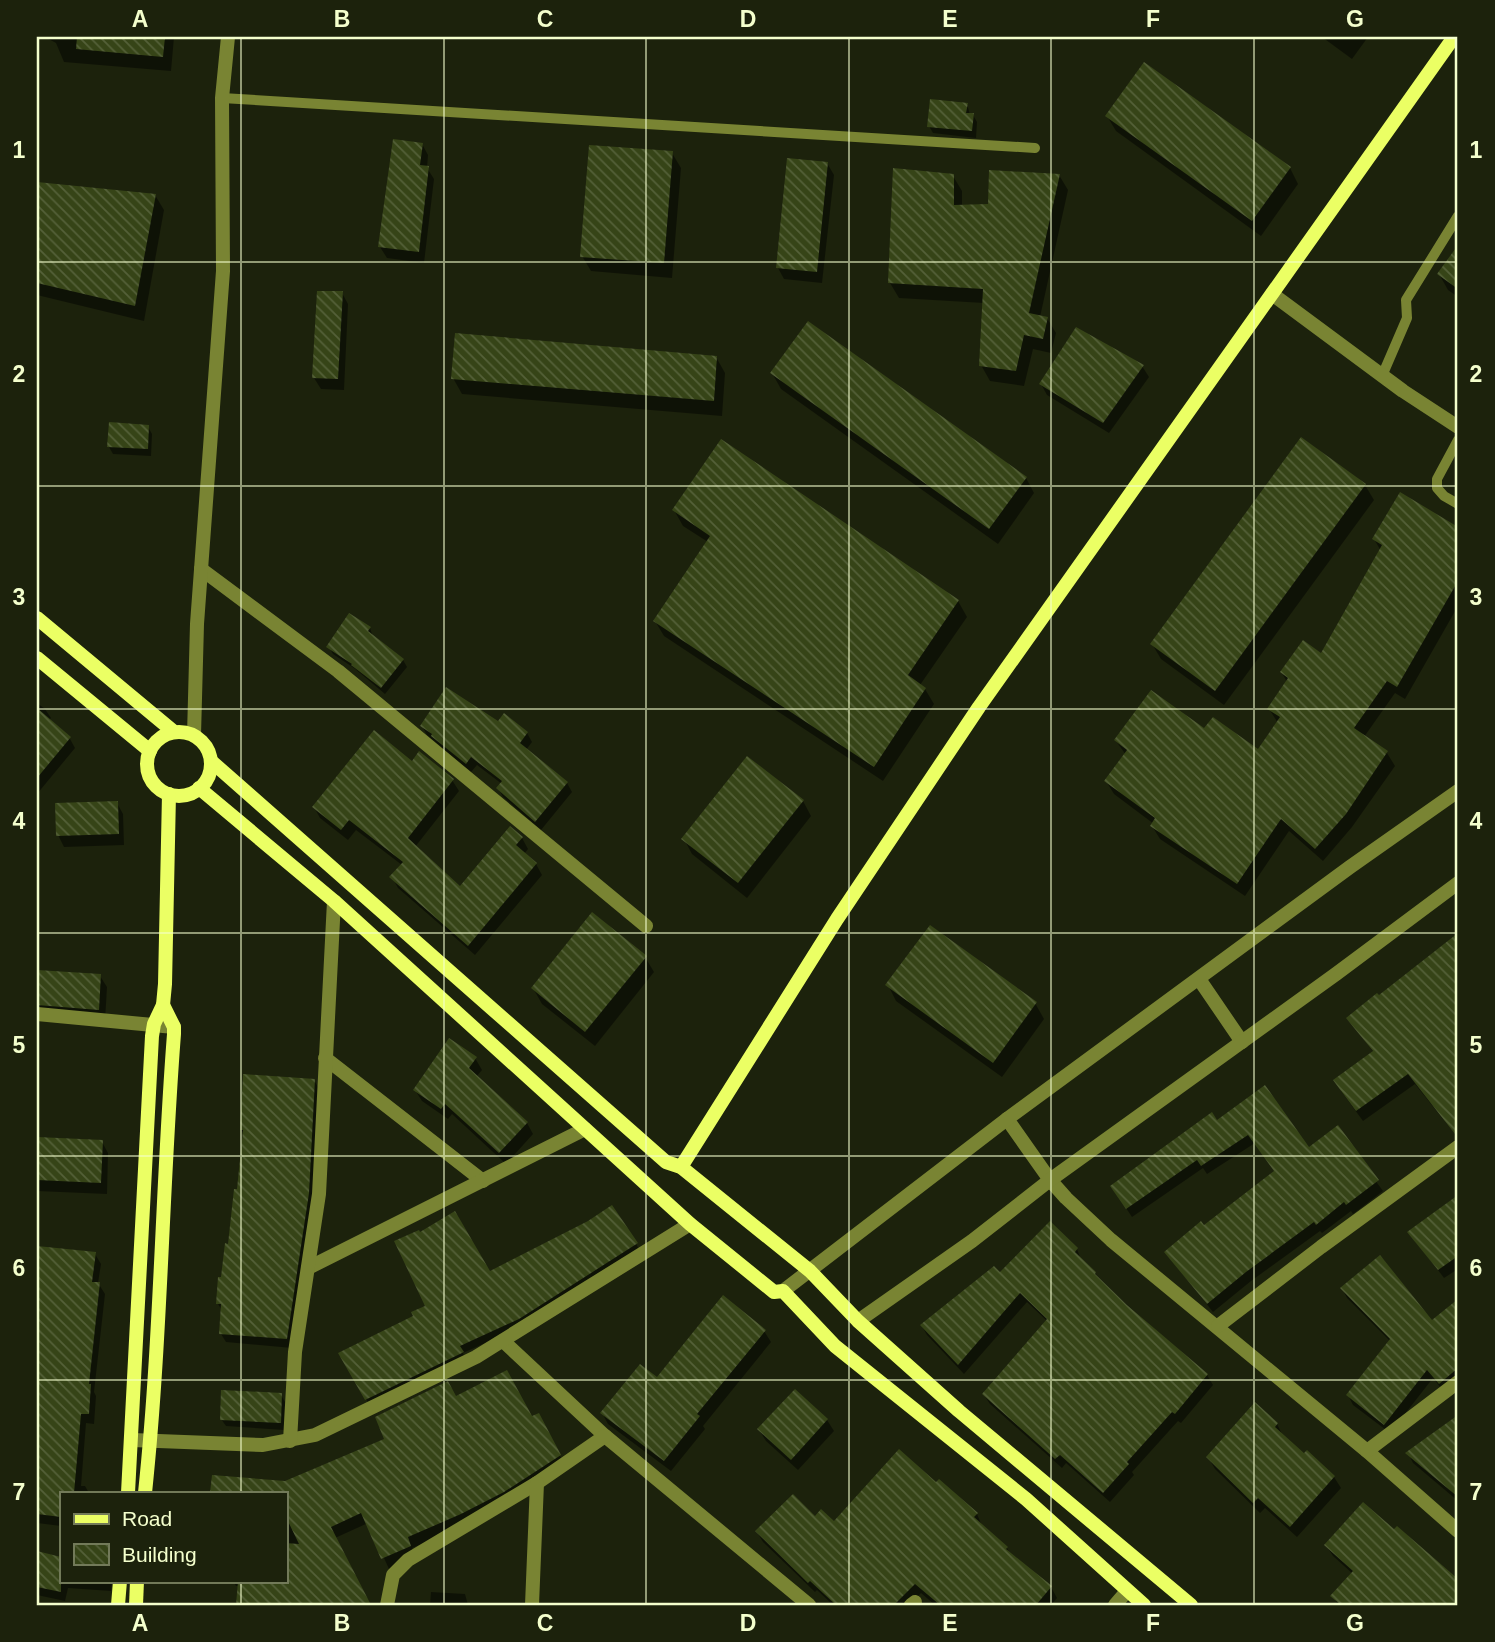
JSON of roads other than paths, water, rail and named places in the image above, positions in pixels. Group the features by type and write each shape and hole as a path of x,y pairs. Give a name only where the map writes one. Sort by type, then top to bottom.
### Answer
{"street":[{"path":"194,736 201,569 223,271 222,98 228,37"},
{"path":"681,1167 837,919 979,707 1454,37"},
{"path":"1272,294 1382,376 1458,427"},
{"path":"201,569 338,671 646,926"},
{"path":"37,618 174,732 194,736 202,742 211,761 666,1162 681,1167 810,1271 858,1321 959,1410 1191,1605"},
{"path":"37,657 150,751"},
{"path":"174,732 156,743 150,751 148,772 160,789 169,794 185,795 199,788 206,780 211,761"},
{"path":"199,788 334,901 690,1224 774,1292 783,1291 1007,1119 1458,791"},
{"path":"128,1492 154,1024 163,1005 169,794"},
{"path":"858,1321 972,1241 1050,1180 1458,883"},
{"path":"290,1441 295,1352 319,1194 334,901"},
{"path":"1199,979 1242,1042"},
{"path":"145,1492 151,1440 174,1027 163,1005"},
{"path":"37,1014 174,1027"},
{"path":"325,1058 484,1181"},
{"path":"1007,1119 1050,1180 1111,1240 1218,1326 1458,1531"},
{"path":"308,1268 585,1129"},
{"path":"1218,1326 1458,1147"},
{"path":"132,1440 263,1445 315,1435 476,1357 690,1224"},
{"path":"783,1291 835,1346 1026,1499 1144,1605"},
{"path":"503,1341 605,1436 809,1605"},
{"path":"1367,1451 1458,1382"},
{"path":"387,1605 393,1575 408,1560 537,1483 605,1436"},
{"path":"532,1605 537,1483"},
{"path":"118,1605 120,1582"},
{"path":"136,1605 137,1582"},
{"path":"1115,1605 1127,1591"}],"lane":[{"path":"222,98 1035,148"},
{"path":"1382,376 1407,317 1406,300 1458,216"},
{"path":"1458,440 1437,479 1437,488 1444,496 1458,504"}]}
